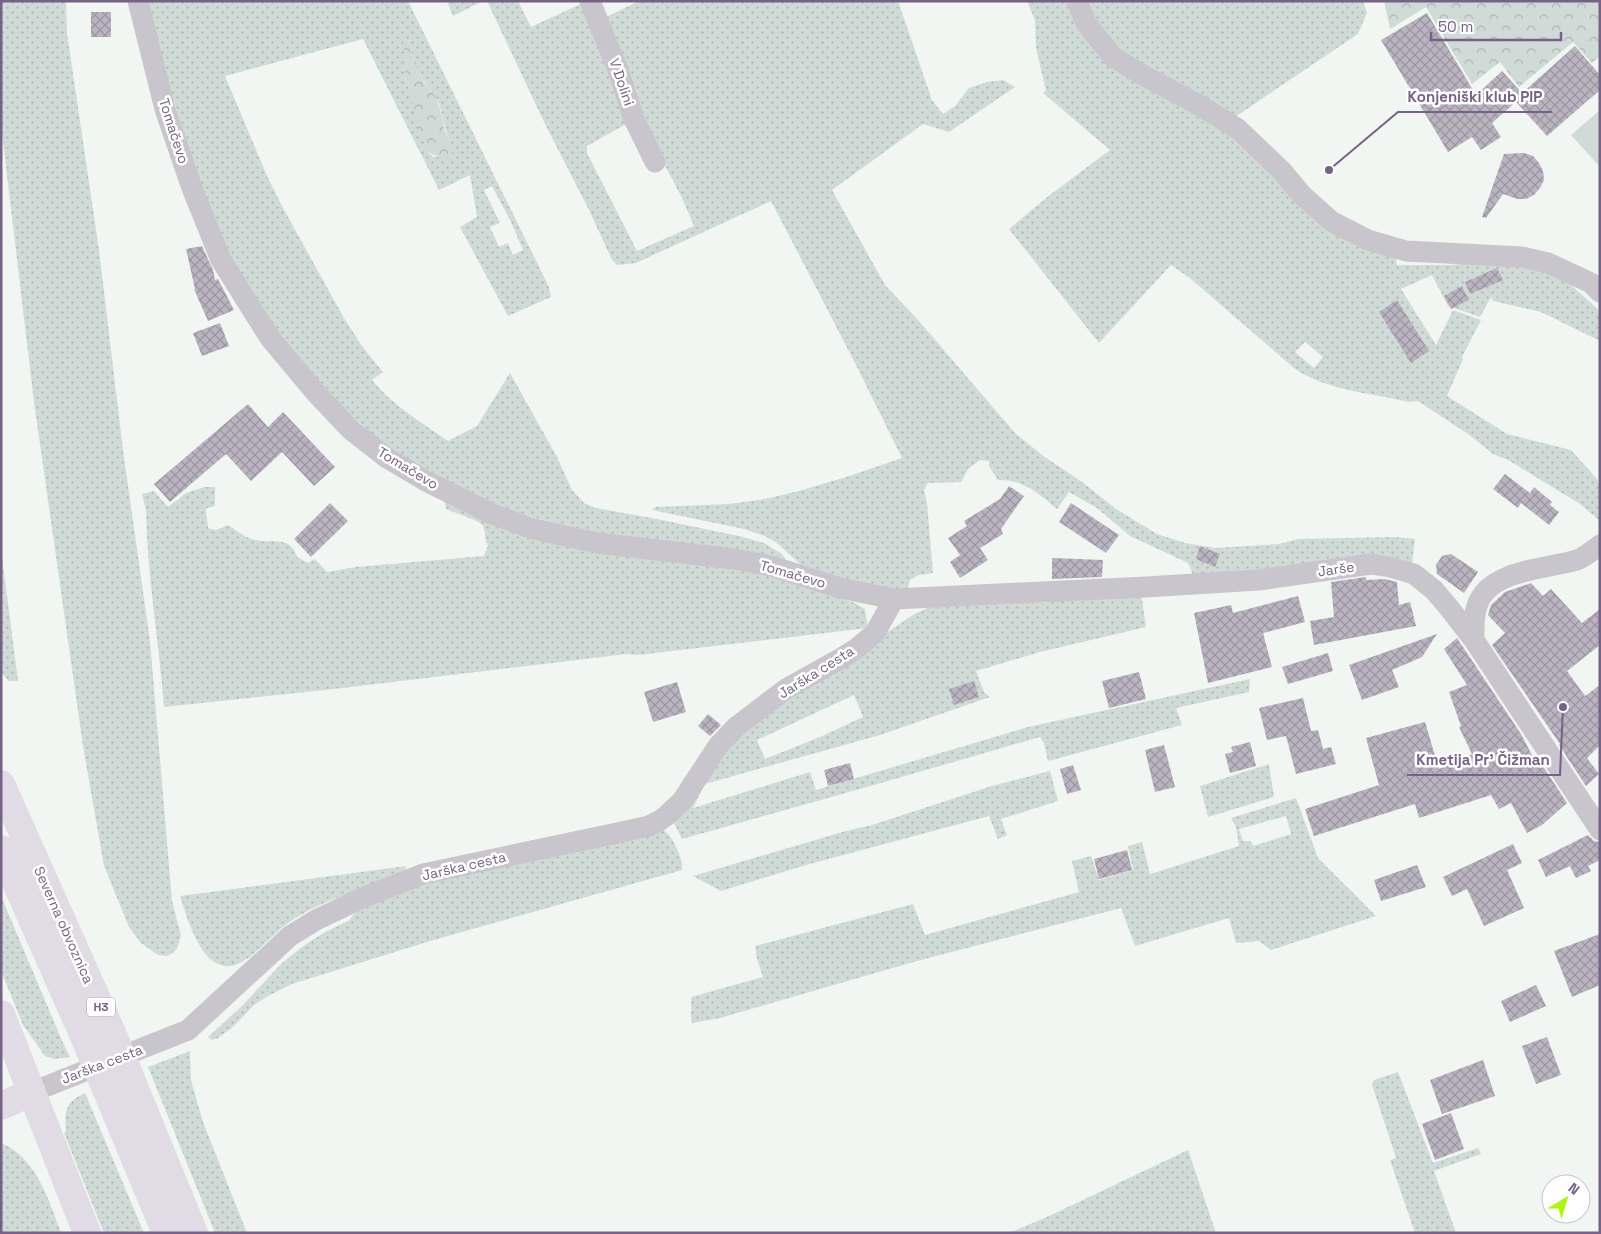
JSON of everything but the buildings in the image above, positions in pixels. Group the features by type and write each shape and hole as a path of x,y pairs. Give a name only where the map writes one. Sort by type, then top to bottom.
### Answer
{"main road":[{"name":"Severna obvoznica","path":"1,784 114,1035 194,1233"},
{"name":"Severna obvoznica","path":"1,849 86,1042 166,1233"},
{"path":"1,1014 42,1088 87,1233"},
{"name":"Jarška cesta","path":"1,1106 42,1088"}],"street":[{"name":"Tomačevo","path":"138,1 166,109 192,188 221,260 270,338 316,393 351,430 388,458 426,481 492,514 530,528 597,543 734,559 770,566 840,588 894,599 940,597"},
{"name":"V Dolini","path":"590,1 618,70 634,119 655,162"},
{"path":"1077,1 1086,23 1113,57 1200,105 1238,129 1282,171 1301,194 1331,220 1368,240 1406,251 1522,257 1548,263 1591,282 1600,292"},
{"path":"1474,640 1475,614 1479,601 1488,589 1503,579 1518,574 1579,559 1600,545"},
{"name":"Jarše","path":"940,597 1140,588 1259,580 1371,564 1414,574 1434,590 1474,640 1600,830"},
{"name":"Jarška cesta","path":"42,1088 188,1030 261,961 296,932 323,916 362,898 423,874 649,826 658,821 682,801 718,746 736,727 786,689 840,659 862,644 875,633 894,599"}],"green space":[{"path":"1,1 66,1 67,33 99,250 123,450 150,641 172,901 181,935 176,950 168,956 158,955 141,943 129,927 104,866 83,746 34,402 1,125"},
{"path":"146,1 408,1 549,287 551,297 508,316 460,227 477,217 470,175 439,190 363,39 225,76 267,176 283,208 344,318 362,346 383,372 372,380 398,405 448,441 477,426 510,373 557,457 572,490 584,503 596,508 739,536 764,543 782,554 789,564 623,539 557,525 513,513 481,499 398,454 363,426 319,383 298,359 261,309 231,257 215,222 194,164 172,95","holes":["408,40 419,72 436,97 440,107 449,138 442,156 433,157 428,152 421,134 404,75 407,65","492,186 523,250 513,255 508,243 499,247 490,227 500,223 484,190"]},
{"path":"447,1 483,1 453,16"},
{"path":"487,1 518,1 531,27 585,2 628,123 587,146 587,153 637,251 694,226 682,198 638,114 602,19 639,1 898,1 932,100 943,114 955,106 969,88 987,82 1003,80 1015,87 949,132 923,124 832,190 885,285 919,321 1015,433 1116,509 1157,534 1185,543 1215,548 1279,544 1298,539 1395,537 1415,539 1412,563 1397,558 1381,557 1194,577 1188,563 1130,536 1097,508 1069,492 1057,509 1030,488 1007,480 998,480 989,466 989,461 980,460 968,469 961,482 928,483 924,490 927,503 933,573 919,575 910,580 907,590 880,590 803,567 777,543 765,536 744,529 652,510 655,507 729,504 765,499 846,477 902,458 771,201 636,263 617,265 612,260"},
{"path":"1027,1 1069,1 1079,21 1201,112 1266,164 1395,252 1397,265 1450,265 1518,260 1571,285 1600,311 1600,341 1541,312 1493,301 1491,297 1480,317 1448,306 1432,275 1401,289 1436,345 1453,310 1481,320 1462,357 1463,359 1447,396 1507,434 1571,450 1597,479 1600,487 1600,521 1580,504 1508,460 1493,454 1468,434 1418,401 1409,402 1336,387 1295,369 1191,279 1171,265 1099,343 1009,229 1051,194 1110,150 1043,93 1046,91 1036,48 1035,20","holes":["1305,342 1323,357 1314,368 1295,352"]},
{"path":"1083,1 1363,1 1367,13 1358,34 1232,119 1120,55"},
{"path":"1384,1 1600,1 1600,56 1592,63 1573,42 1519,87 1500,62 1472,84 1426,7 1390,29"},
{"path":"408,40 419,72 436,97 444,129 453,152 449,159 430,154 421,134 404,75 407,65 403,41"},
{"path":"1600,110 1600,167 1571,135"},
{"path":"204,487 215,487 215,506 206,510 208,528 216,530 228,525 253,539 285,543 294,550 297,557 308,563 315,559 327,572 356,567 484,556 488,546 483,526 472,519 446,509 443,496 747,569 855,603 865,609 868,628 164,707 146,510 142,494 154,491 168,507 186,493"},
{"path":"1,549 18,681 9,681 1,672"},
{"path":"1136,593 1142,599 1146,627 1040,652 976,671 984,692 990,697 880,735 705,784 693,808 810,772 816,790 1028,727 1250,679 1249,692 1176,708 1182,725 1048,761 1044,743 1040,737 682,839 673,821 733,736 916,613 933,606 1027,599 1043,603","holes":["854,695 863,717 765,759 757,740"]},
{"path":"1269,764 1274,797 1208,817 1200,786"},
{"path":"1050,771 1058,801 1001,819 1007,835 998,839 989,816 806,865 721,891 693,876 872,825 992,786"},
{"path":"1296,798 1318,858 1376,916 1271,950 1259,941 1236,943 1229,918 1135,946 1121,908 917,961 720,1018 692,1023 691,997 763,977 755,946 913,904 925,935 1079,892 1072,861 1091,856 1099,880 1133,870 1128,846 1142,842 1150,874 1239,846 1236,827 1231,818","holes":["1286,816 1291,834 1253,846 1251,841 1243,841 1239,829"]},
{"path":"663,830 677,848 682,870 430,941 292,984 254,1005 232,1028 218,1038 212,1040 208,1037 242,1006 282,963 306,944 350,920 364,907 398,890"},
{"path":"406,866 404,873 326,902 296,918 248,958 232,966 216,963 201,948 190,927 180,896"},
{"path":"1,896 70,1057 54,1059 45,1056 23,1025 1,971"},
{"path":"190,1051 191,1080 203,1122 247,1233 215,1233 148,1067"},
{"path":"1398,1072 1433,1163 1478,1148 1481,1154 1434,1171 1456,1233 1415,1233 1390,1160 1396,1158 1372,1085 1374,1080"},
{"path":"85,1093 144,1233 104,1233 64,1133 66,1131 66,1112 70,1103"},
{"path":"1,1143 23,1158 40,1181 61,1233 1,1233"},
{"path":"1188,1150 1216,1233 1009,1233 1047,1217"}],"place":[{"name":"Konjeniški klub PIP","path":"1329,170"},
{"name":"Kmetija Pr' Čižman","path":"1563,707"}]}
